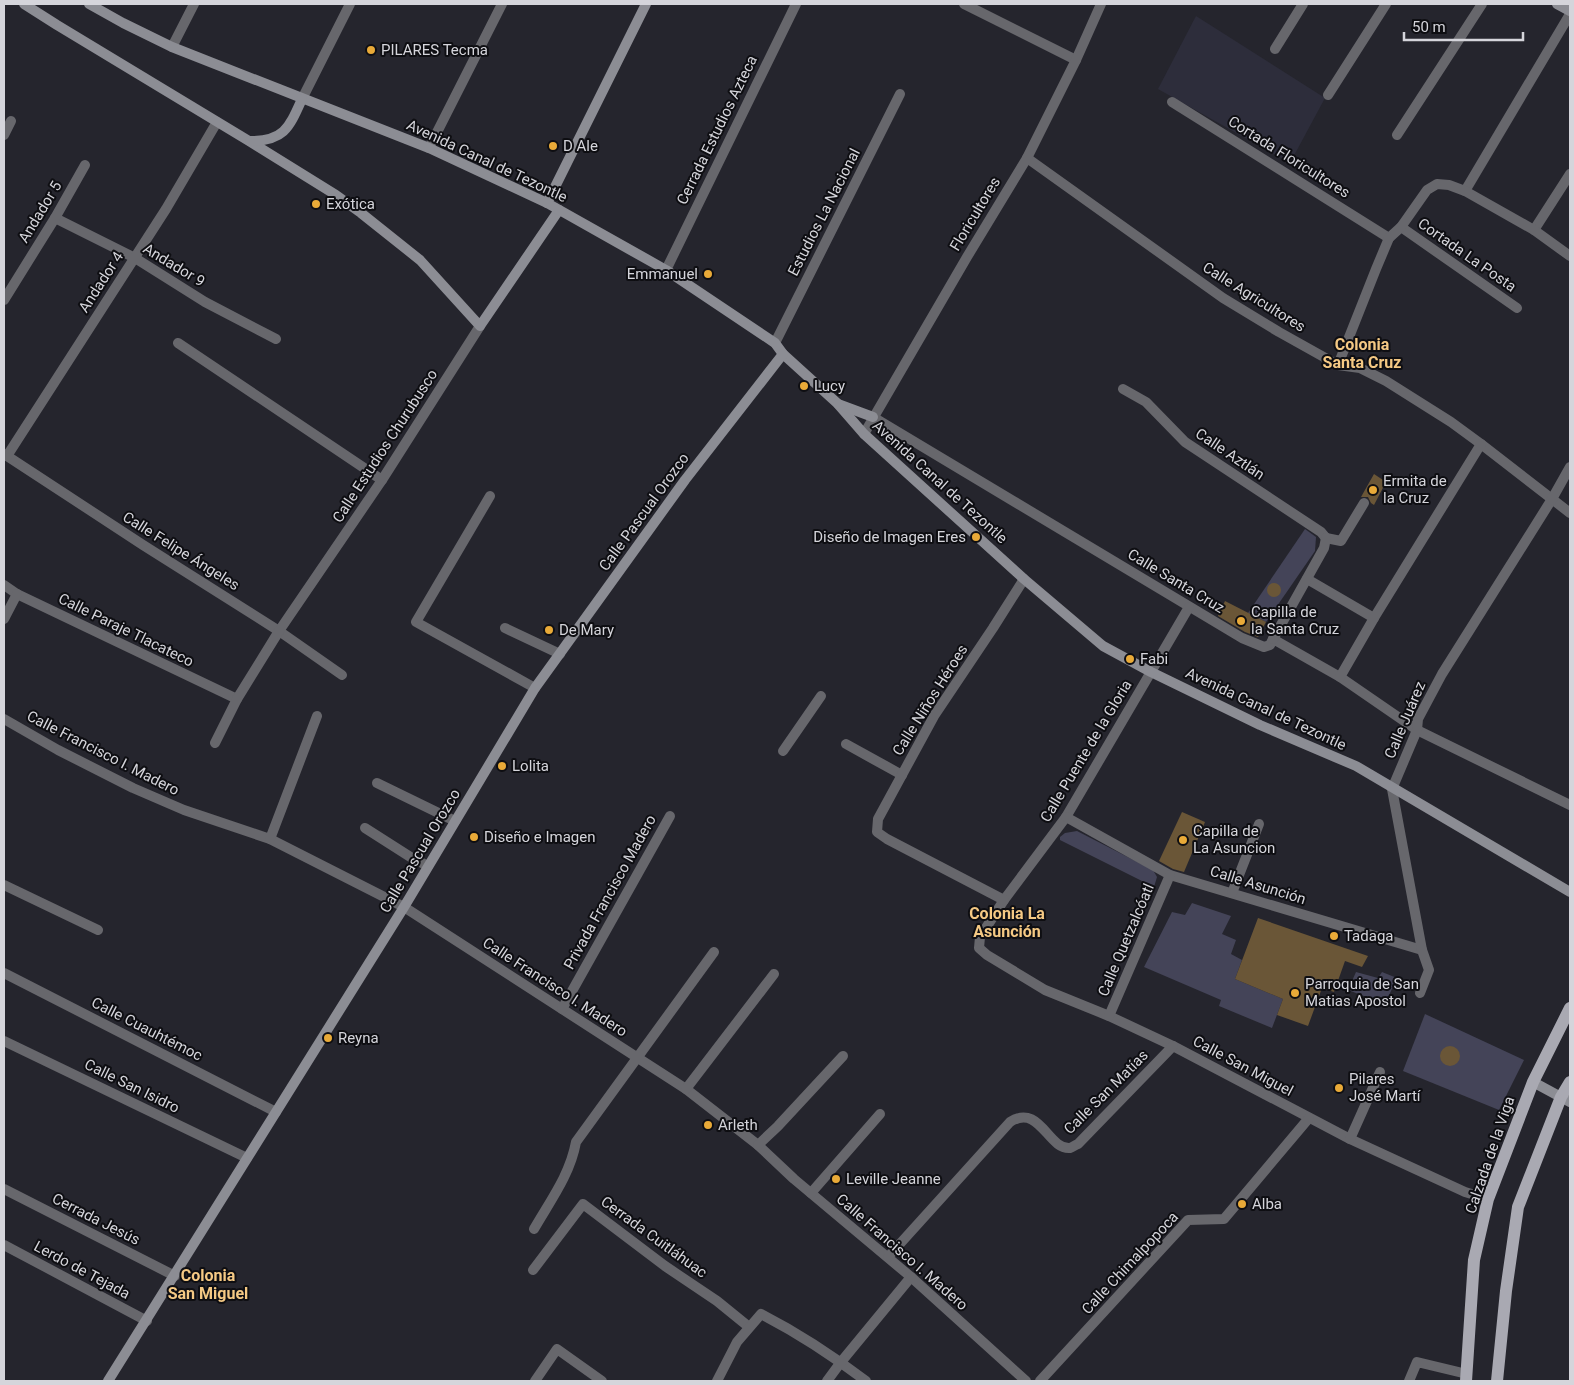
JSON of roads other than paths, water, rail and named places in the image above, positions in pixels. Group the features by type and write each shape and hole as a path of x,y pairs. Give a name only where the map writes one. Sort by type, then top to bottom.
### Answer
{"main road":[{"name":"Calzada de la Viga","path":"1466,1378 1474,1260 1488,1199 1533,1082 1570,1008"},
{"path":"1497,1381 1506,1291 1518,1207 1566,1100 1570,1082"}],"street":[{"path":"17,4 34,11"},
{"path":"24,4 336,195 420,260 480,326"},
{"name":"Avenida Canal de Tezontle","path":"89,4 172,47 429,148 547,203 666,270 775,343 783,354 837,404 864,434 1024,579 1103,646 1151,672 1260,725 1356,766 1392,789 1570,892"},
{"path":"172,47 194,4"},
{"path":"248,141 265,141 279,135 288,127 350,4"},
{"path":"429,148 502,4"},
{"path":"547,203 646,4"},
{"name":"Cerrada Estudios Azteca","path":"666,270 796,4"},
{"path":"964,4 1076,60"},
{"name":"Floricultores","path":"864,434 1027,158 1076,60 1101,4"},
{"path":"1275,49 1303,4"},
{"path":"1328,95 1386,4"},
{"path":"1397,135 1482,4"},
{"path":"1465,191 1570,12 1557,4"},
{"name":"Estudios La Nacional","path":"775,343 900,94"},
{"name":"Cortada Floricultores","path":"1172,102 1390,238"},
{"path":"4,135 11,121"},
{"name":"Andador 4","path":"6,455 166,208 218,122"},
{"name":"Calle Agricultores","path":"1027,158 1223,298 1338,365 1360,368 1386,381 1451,422 1570,513"},
{"name":"Andador 5","path":"4,300 55,218 85,165"},
{"path":"1534,230 1570,174"},
{"path":"1338,365 1390,238 1401,227 1427,190 1437,184 1449,185 1465,191 1534,230 1570,256"},
{"name":"Calle Estudios Churubusco","path":"215,743 236,699 279,631 382,480 480,326 559,210"},
{"name":"Andador 9","path":"55,218 134,258 205,302 276,339"},
{"name":"Cortada La Posta","path":"1401,227 1517,308"},
{"path":"178,343 382,480"},
{"name":"Calle Pascual Orozco","path":"108,1381 404,907 535,688 685,480 783,354"},
{"name":"Calle Aztlán","path":"1123,389 1146,402 1185,442 1321,532 1326,538"},
{"name":"Avenida Canal de Tezontle","path":"837,404 873,417"},
{"name":"Calle Santa Cruz","path":"873,417 1242,638 1264,647 1270,644 1273,639"},
{"path":"1340,677 1481,444"},
{"name":"Calle Felipe Ángeles","path":"6,455 279,631 342,675"},
{"name":"Calle Juárez","path":"1392,789 1417,730 1418,719 1442,674 1552,499 1570,467"},
{"path":"490,496 416,622 535,688"},
{"path":"1364,503 1340,541 1326,538 1324,548 1273,639 1340,677 1417,730 1570,805"},
{"name":"Calle Niños Héroes","path":"1004,900 877,832 878,819 934,716 1024,579"},
{"path":"1307,579 1374,618"},
{"name":"Calle Paraje Tlacateco","path":"4,585 17,594 236,699"},
{"path":"4,619 17,594"},
{"name":"Calle Puente de la Gloria","path":"987,955 979,948 980,937 1004,900 1066,817 1189,607"},
{"path":"505,628 560,654"},
{"path":"783,752 821,696"},
{"path":"270,839 317,716"},
{"name":"Calle Francisco I. Madero","path":"4,719 58,750 133,788 184,810 270,839 404,907 686,1089 758,1145 811,1193 911,1277 1026,1381"},
{"path":"846,744 902,775"},
{"path":"377,783 454,821"},
{"path":"1392,789 1422,950 1429,970 1420,993"},
{"name":"Privada Francisco Madero","path":"562,1010 670,816"},
{"name":"Calle Asunción","path":"1066,817 1170,875 1422,950"},
{"path":"1232,893 1259,824"},
{"path":"365,828 428,866"},
{"name":"Calle Quetzalcóatl","path":"1109,1016 1170,875"},
{"path":"4,885 98,930"},
{"path":"534,1230 567,1173 573,1160 576,1142 714,952"},
{"name":"Calle San Miguel","path":"987,955 1046,990 1109,1016 1173,1046 1350,1139 1465,1192 1488,1199"},
{"name":"Calle Cuauhtémoc","path":"4,973 276,1112"},
{"path":"686,1089 774,974"},
{"name":"Calle San Isidro","path":"4,1040 247,1158"},
{"name":"Calle San Matías","path":"888,1257 1010,1122 1017,1117 1026,1117 1034,1121 1061,1145 1070,1148 1078,1144 1173,1046"},
{"path":"758,1145 844,1056"},
{"path":"1350,1139 1380,1072"},
{"path":"1533,1082 1566,1100"},
{"path":"811,1193 880,1114"},
{"name":"Calle Chimalpopoca","path":"1040,1381 1188,1220 1224,1218 1309,1118"},
{"name":"Cerrada Jesús","path":"4,1189 174,1276"},
{"name":"Cerrada Cuitláhuac","path":"533,1270 583,1204 665,1266 717,1301 749,1327"},
{"name":"Lerdo de Tejada","path":"4,1245 147,1321"},
{"path":"827,1381 911,1277"},
{"path":"716,1381 737,1342 761,1314 841,1362 866,1381"},
{"path":"535,1381 557,1349 602,1381"},
{"path":"1409,1381 1417,1362 1466,1378"}],"place":[{"name":"PILARES Tecma","path":"371,50"},
{"name":"D Ale","path":"553,146"},
{"name":"Exótica","path":"316,204"},
{"name":"Emmanuel","path":"708,274"},
{"name":"Lucy","path":"804,386"},
{"name":"Ermita de la Cruz","path":"1373,490"},
{"name":"Diseño de Imagen Eres","path":"976,537"},
{"name":"Capilla de la Santa Cruz","path":"1241,621"},
{"name":"De Mary","path":"549,630"},
{"name":"Fabi","path":"1130,659"},
{"name":"Lolita","path":"502,766"},
{"name":"Diseño e Imagen","path":"474,837"},
{"name":"Capilla de La Asuncion","path":"1183,840"},
{"name":"Tadaga","path":"1334,936"},
{"name":"Parroquia de San Matias Apostol","path":"1295,993"},
{"name":"Reyna","path":"328,1038"},
{"name":"Pilares José Martí","path":"1339,1088"},
{"name":"Arleth","path":"708,1125"},
{"name":"Leville Jeanne","path":"836,1179"},
{"name":"Alba","path":"1242,1204"}],"district":[{"name":"Colonia Santa Cruz","path":"1362,353"},
{"name":"Colonia La Asunción","path":"1007,922"},
{"name":"Colonia San Miguel","path":"208,1284"}]}
